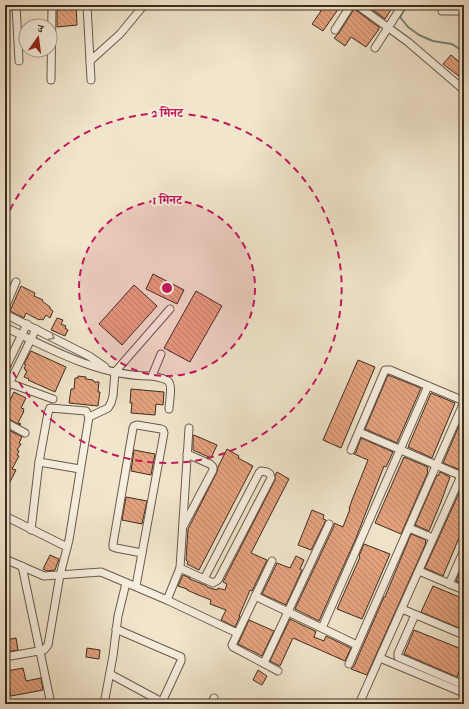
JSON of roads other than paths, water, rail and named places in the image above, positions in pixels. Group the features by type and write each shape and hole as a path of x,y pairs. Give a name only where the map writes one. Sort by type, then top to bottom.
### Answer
{"street":[{"path":"16,5 19,61"},
{"path":"51,80 52,5"},
{"path":"87,5 91,80"},
{"path":"90,62 120,34 144,5"},
{"path":"335,30 351,5"},
{"path":"357,5 408,42 464,90"},
{"path":"375,48 400,9"},
{"path":"442,11 464,11"},
{"path":"5,308 16,282"},
{"path":"89,417 108,408 113,396 113,372 170,308"},
{"path":"5,314 36,328 89,356 113,372"},
{"path":"5,369 27,324"},
{"path":"5,327 69,358 113,372 152,376 166,380 171,385 169,409"},
{"path":"5,392 7,382 36,328"},
{"path":"152,376 161,354"},
{"path":"349,664 464,401 390,370 385,370 351,450"},
{"path":"7,382 52,399"},
{"path":"322,628 428,386"},
{"path":"5,657 44,650 48,645 60,575 67,547 89,417 86,411 50,408 39,462 32,530"},
{"path":"5,422 24,433"},
{"path":"136,586 164,433 161,429 137,425 132,428 112,544 113,547 116,548 142,553"},
{"path":"167,600 180,568 189,428"},
{"path":"359,432 462,476 359,704"},
{"path":"183,527 213,470 213,467 210,464 187,454"},
{"path":"39,462 80,469"},
{"path":"180,568 204,579 213,583 218,580 270,478 270,474 267,472 262,471 259,473 204,579"},
{"path":"237,514 249,520"},
{"path":"5,516 67,547"},
{"path":"264,663 329,524"},
{"path":"409,528 433,538"},
{"path":"449,584 464,550"},
{"path":"5,559 44,576 101,572 136,586 237,633"},
{"path":"272,561 232,645 233,647 278,671"},
{"path":"22,566 51,704"},
{"path":"419,571 464,590"},
{"path":"104,704 110,674 118,616 126,583"},
{"path":"255,596 357,645"},
{"path":"402,609 464,635"},
{"path":"416,615 398,653 398,657 459,683 464,677"},
{"path":"110,674 162,703 181,661 181,657 116,629"},
{"path":"380,658 464,693"}],"waterway":[{"path":"407,5 400,17 408,27 419,35 433,41 452,44 464,52"}]}
